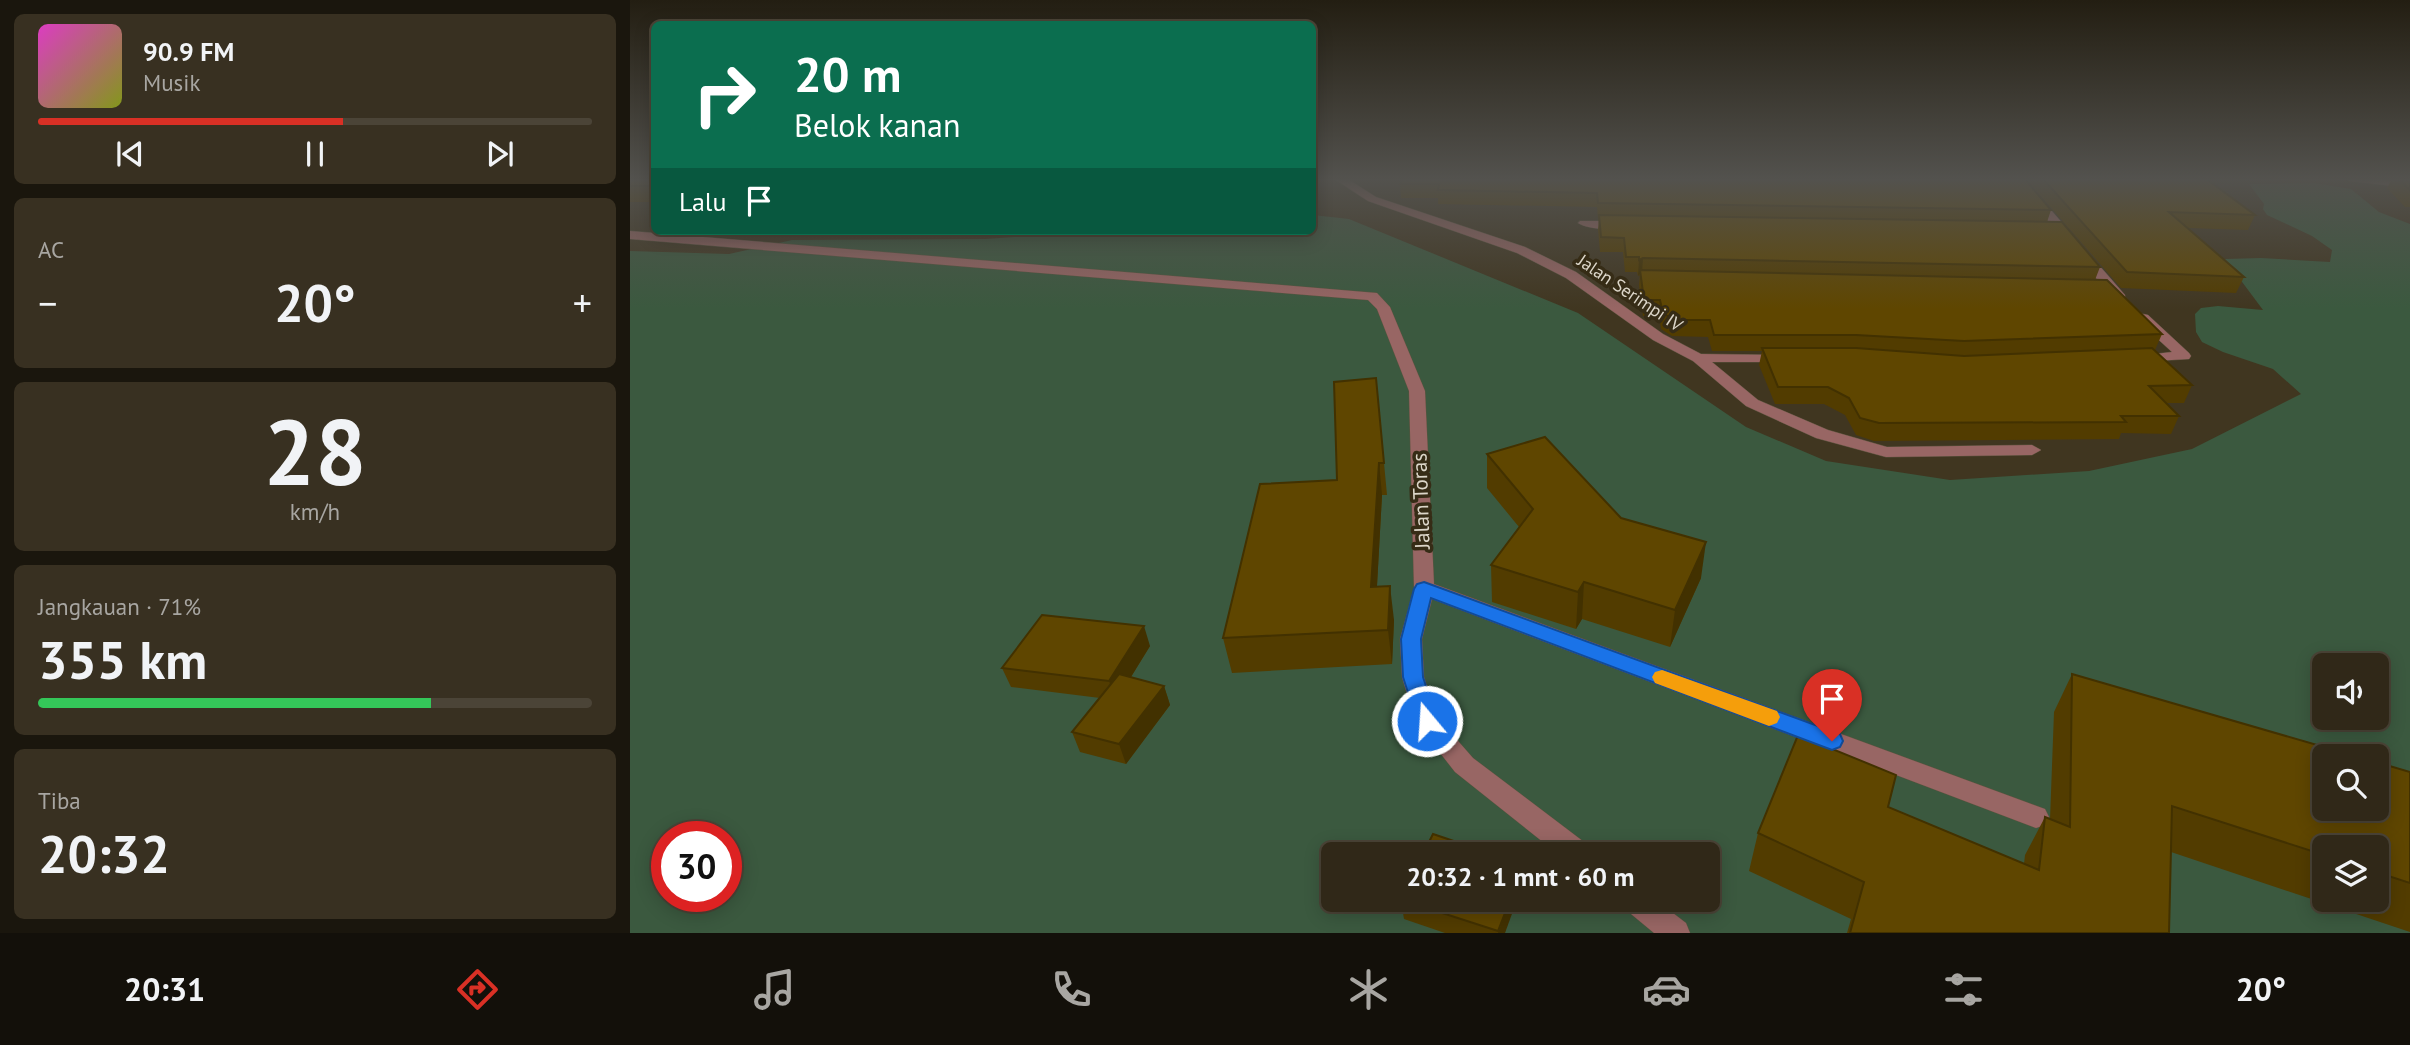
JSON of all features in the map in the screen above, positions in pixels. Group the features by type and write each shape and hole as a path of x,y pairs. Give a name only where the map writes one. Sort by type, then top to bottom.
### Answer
{"street":[{"name":"Jalan Serimpi IV","path":"1438,222 1521,250 1571,275 1658,337 1698,359 1801,358"},
{"path":"2055,222 2103,289 2184,356 2169,359 2129,359"},
{"path":"1584,223 1637,224"},
{"path":"2039,230 2064,231"},
{"name":"Jalan Toras","path":"630,235 1372,296 1383,307 1417,391 1424,589 1411,639 1413,677 1427,721 1464,765 1563,842"},
{"path":"1698,359 1752,403 1822,434 1886,453 2032,450"},
{"path":"1424,589 2036,817"},
{"path":"1650,912 1676,933"}],"green space":[{"path":"1316,222 1355,222 1578,313 1746,427 1826,461 1950,480 2089,471 2192,449 2301,394 2273,369 2202,342 2196,332 2195,314 2201,308 2218,306 2263,310 2225,259 2330,262 2332,250 2312,236 2281,222 2404,222 2410,224 2410,933 630,933 630,251 729,254 792,240 985,239 1041,235 1316,235"}],"building":[{"path":"1600,222 2062,222 2100,267 1639,260 1639,257 1626,257 1624,238 1601,237"},
{"path":"2081,222 2180,222 2244,277 2127,272"},
{"path":"1640,270 2107,280 2162,334 1964,341 1856,335 1714,335 1710,320 1674,320 1663,313 1660,300 1644,300"},
{"path":"1762,348 1856,348 1964,356 2152,348 2192,385 2149,386 2179,416 2121,416 2126,422 1879,423 1860,418 1849,398 1828,387 1778,387"},
{"path":"1376,378 1384,463 1379,463 1371,587 1390,586 1388,630 1223,638 1260,484 1337,480 1334,382"},
{"path":"1545,437 1621,518 1706,542 1675,610 1584,582 1578,592 1491,565 1533,509 1487,454"},
{"path":"1042,615 1144,626 1109,681 1002,668"},
{"path":"1119,674 1164,686 1119,744 1072,732"},
{"path":"2072,674 2314,744 2312,821 2389,821 2389,766 2410,772 2410,883 2389,876 2389,835 2312,835 2312,851 2172,806 2169,933 1850,933 1864,882 1758,833 1798,735 1896,775 1888,807 2039,870 2045,817 2070,827"},
{"path":"1433,834 1457,842 1429,842"},
{"path":"1439,912 1505,912 1498,931"}],"slow traffic":[{"path":"1662,677 1769,717"}],"route":[{"path":"1427,721 1413,677 1411,639 1424,589 1832,741"}]}
